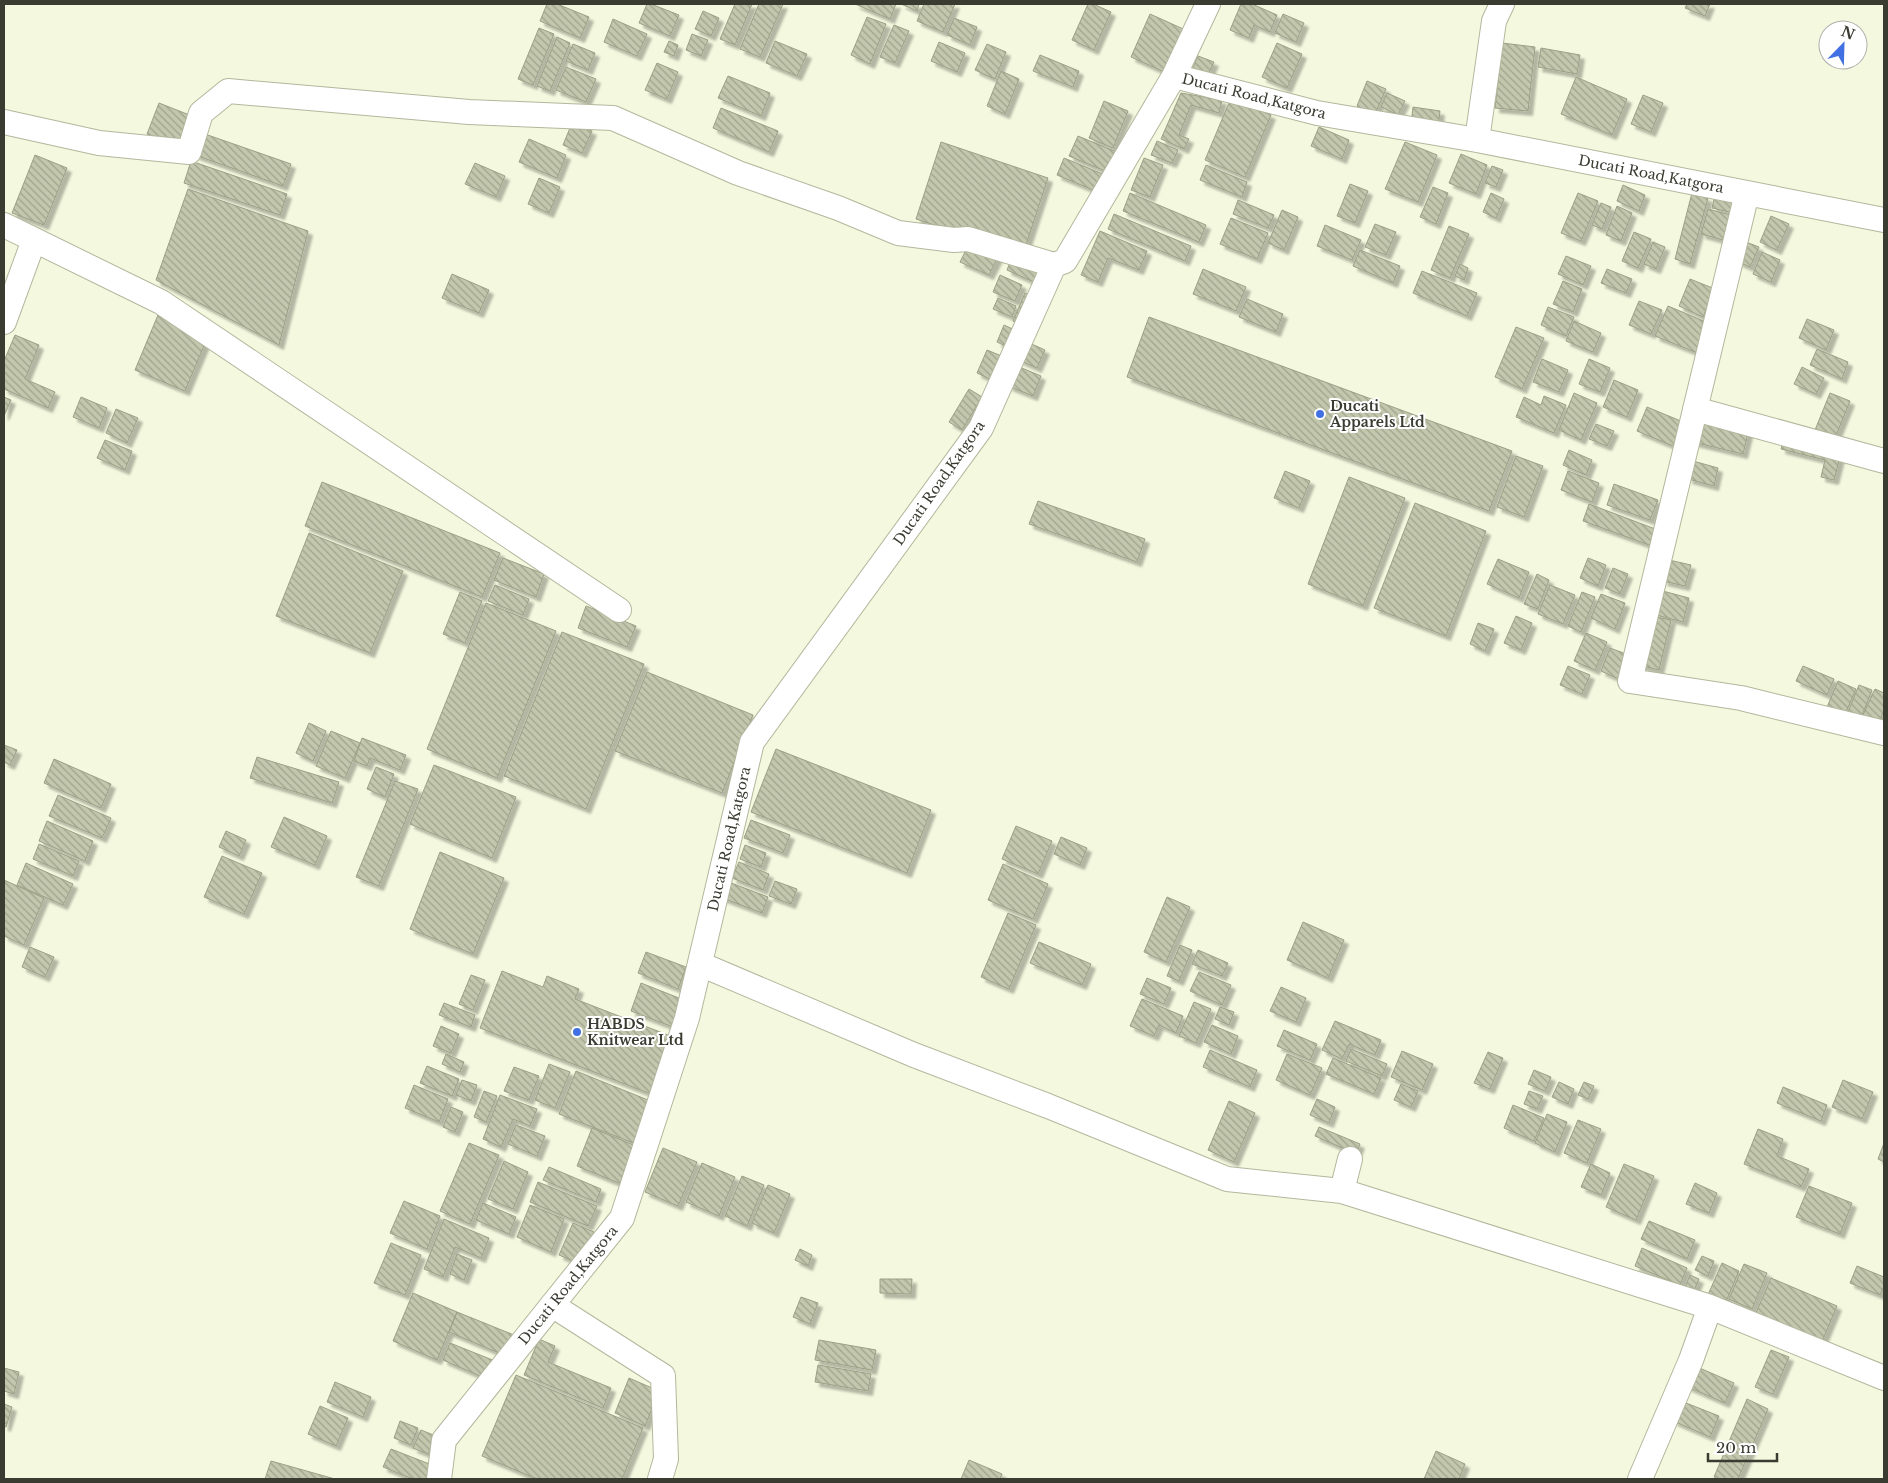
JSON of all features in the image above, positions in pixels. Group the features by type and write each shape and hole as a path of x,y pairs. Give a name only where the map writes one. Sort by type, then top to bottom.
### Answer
{"street":[{"path":"1174,76 1208,4"},
{"path":"1477,140 1494,21 1502,4"},
{"name":"Ducati Road,Katgora","path":"439,1479 444,1440 622,1218 687,1018 752,742 981,428 1054,265 1064,261 1174,76 1318,113 1477,140 1884,220"},
{"path":"4,122 98,143 189,152 200,113 228,91 469,112 613,118 738,174 838,208 898,233 954,240 968,239 1054,265"},
{"path":"1747,193 1630,681 1741,698 1884,733"},
{"path":"4,225 162,302 619,610"},
{"path":"4,322 34,240"},
{"path":"1695,409 1884,461"},
{"path":"700,964 914,1055 1048,1106 1227,1180 1342,1191 1710,1307 1884,1378"},
{"path":"1342,1191 1350,1159"},
{"path":"552,1305 663,1376 666,1459 660,1479"},
{"path":"1640,1479 1691,1360 1710,1307"}],"building":[{"path":"547,4 557,4 589,17 580,38 540,21"},
{"path":"647,4 679,15 670,36 639,23"},
{"path":"735,4 752,4 735,45 720,39"},
{"path":"759,4 783,4 760,57 740,49"},
{"path":"855,4 896,4 890,19"},
{"path":"901,4 919,4 917,11"},
{"path":"924,4 955,4 943,32 917,21"},
{"path":"1088,4 1093,4 1111,12 1094,50 1072,40"},
{"path":"1241,4 1252,4 1277,15 1270,32 1254,25 1249,38 1230,30"},
{"path":"1687,4 1710,4 1705,16 1685,8"},
{"path":"703,11 719,18 711,36 695,29"},
{"path":"1150,14 1190,32 1171,75 1131,57"},
{"path":"1283,14 1304,23 1296,42 1275,33"},
{"path":"867,17 886,24 870,64 851,55"},
{"path":"954,18 977,27 970,45 947,35"},
{"path":"613,19 647,34 637,56 604,42"},
{"path":"894,25 909,31 895,63 880,57"},
{"path":"539,28 554,34 533,85 518,79"},
{"path":"692,34 708,40 701,56 686,50"},
{"path":"557,37 570,43 550,91 537,86"},
{"path":"669,41 678,45 674,56 664,52"},
{"path":"775,41 807,54 797,76 766,63"},
{"path":"939,42 965,53 957,72 931,61"},
{"path":"1277,43 1302,54 1287,88 1262,77"},
{"path":"1502,43 1535,47 1528,111 1495,108"},
{"path":"573,44 595,53 588,70 566,61"},
{"path":"987,44 1006,52 995,79 975,70"},
{"path":"1541,48 1580,55 1577,74 1538,67"},
{"path":"1040,55 1079,71 1073,87 1033,71"},
{"path":"1198,56 1214,62 1207,77 1192,70"},
{"path":"657,63 678,72 667,99 645,90"},
{"path":"566,67 596,79 586,102 556,90"},
{"path":"1001,71 1019,79 1005,114 987,106"},
{"path":"728,76 770,93 761,116 718,98"},
{"path":"1576,77 1627,99 1612,135 1561,114"},
{"path":"1367,81 1386,89 1375,114 1357,106"},
{"path":"1181,93 1222,100 1219,113 1191,105 1179,135 1189,139 1184,149 1161,139"},
{"path":"1387,93 1405,101 1398,115 1381,107"},
{"path":"1643,95 1663,103 1651,132 1631,124"},
{"path":"1231,98 1271,115 1245,177 1205,160"},
{"path":"1104,101 1128,111 1113,148 1089,138"},
{"path":"159,103 192,116 181,146 147,134"},
{"path":"1413,107 1440,111 1438,128 1411,124"},
{"path":"721,108 778,131 769,152 713,128"},
{"path":"572,123 592,131 582,153 563,145"},
{"path":"1319,127 1349,140 1342,159 1311,146"},
{"path":"202,133 291,164 283,186 195,155"},
{"path":"1078,136 1119,153 1110,173 1069,156"},
{"path":"529,139 566,155 557,178 519,162"},
{"path":"1157,141 1178,150 1172,163 1151,155"},
{"path":"941,142 1048,178 1023,254 916,219"},
{"path":"1405,142 1437,155 1418,202 1385,189"},
{"path":"1461,154 1487,165 1476,194 1449,183"},
{"path":"35,155 67,168 44,225 12,213"},
{"path":"1064,158 1105,175 1098,192 1057,175"},
{"path":"1144,158 1163,165 1150,197 1131,190"},
{"path":"191,161 287,194 280,215 184,183"},
{"path":"475,163 505,176 496,197 465,184"},
{"path":"1206,165 1247,182 1242,197 1200,180"},
{"path":"1492,166 1503,170 1496,187 1485,183"},
{"path":"539,178 560,187 549,213 528,204"},
{"path":"1350,184 1368,191 1355,223 1337,216"},
{"path":"1623,185 1645,195 1639,211 1617,201"},
{"path":"1433,187 1448,193 1436,224 1420,217"},
{"path":"188,189 308,231 279,345 156,280"},
{"path":"1130,193 1206,225 1199,242 1123,211"},
{"path":"1491,193 1504,199 1496,218 1483,212"},
{"path":"1578,193 1598,201 1581,241 1561,233"},
{"path":"1692,193 1708,198 1690,264 1675,259"},
{"path":"1715,195 1741,201 1738,214 1712,208"},
{"path":"1238,200 1274,215 1268,228 1233,214"},
{"path":"1601,203 1611,207 1602,229 1592,225"},
{"path":"1617,206 1632,213 1621,241 1606,235"},
{"path":"1708,209 1734,216 1727,241 1701,234"},
{"path":"1282,210 1298,217 1284,250 1268,243"},
{"path":"1114,214 1191,246 1185,261 1108,229"},
{"path":"1771,216 1789,224 1777,250 1760,242"},
{"path":"1231,218 1268,233 1257,259 1220,244"},
{"path":"1375,224 1396,232 1386,255 1365,247"},
{"path":"1325,225 1361,240 1352,260 1317,246"},
{"path":"1449,226 1469,234 1450,278 1431,270"},
{"path":"1100,231 1147,251 1139,270 1108,258 1098,282 1081,275"},
{"path":"1634,232 1651,239 1638,268 1622,261"},
{"path":"970,242 999,255 989,275 960,262"},
{"path":"1653,242 1665,247 1656,269 1644,264"},
{"path":"1746,242 1759,247 1750,267 1738,262"},
{"path":"1360,250 1400,266 1393,283 1353,266"},
{"path":"1762,252 1780,260 1771,282 1753,274"},
{"path":"1013,255 1051,271 1045,287 1007,270"},
{"path":"1566,256 1591,266 1583,285 1558,274"},
{"path":"1460,264 1468,268 1464,280 1455,276"},
{"path":"1203,269 1246,287 1236,311 1193,294"},
{"path":"1607,269 1632,279 1626,293 1601,283"},
{"path":"1422,271 1477,293 1467,316 1413,293"},
{"path":"452,274 489,290 479,313 442,298"},
{"path":"1000,275 1022,285 1015,301 993,292"},
{"path":"1690,279 1715,289 1703,317 1679,306"},
{"path":"1563,281 1582,289 1573,312 1553,304"},
{"path":"1025,293 1038,299 1025,326 1013,321"},
{"path":"998,298 1016,306 1012,317 993,309"},
{"path":"1247,299 1283,314 1276,332 1239,317"},
{"path":"1639,301 1662,310 1651,334 1629,325"},
{"path":"1668,306 1713,325 1700,354 1655,336"},
{"path":"1548,307 1574,317 1566,336 1541,325"},
{"path":"158,315 208,336 185,391 135,370"},
{"name":"Ducati Apparels Ltd","path":"1149,317 1512,451 1489,511 1127,377"},
{"path":"1807,319 1834,330 1826,350 1799,338"},
{"path":"1574,321 1601,333 1593,352 1566,341"},
{"path":"1004,325 1019,332 1012,349 997,342"},
{"path":"1516,327 1544,338 1522,389 1495,377"},
{"path":"15,335 39,345 25,379 55,392 48,408 4,389 4,361"},
{"path":"1027,342 1045,350 1037,368 1019,360"},
{"path":"1817,349 1848,362 1842,379 1810,365"},
{"path":"987,350 1004,357 994,381 977,373"},
{"path":"1542,359 1568,370 1559,392 1533,382"},
{"path":"1589,359 1610,368 1600,392 1579,384"},
{"path":"1017,366 1041,376 1033,396 1008,386"},
{"path":"1802,367 1824,378 1816,394 1794,384"},
{"path":"1614,380 1638,390 1627,417 1603,407"},
{"path":"969,389 982,397 962,430 949,422"},
{"path":"1574,393 1597,403 1581,440 1559,430"},
{"path":"1830,393 1850,401 1833,443 1813,435"},
{"path":"1544,396 1566,405 1554,433 1516,417 1524,397 1541,405"},
{"path":"4,397 11,400 4,416"},
{"path":"81,397 107,408 99,428 73,417"},
{"path":"1647,407 1688,424 1678,448 1637,431"},
{"path":"116,409 138,418 127,443 106,433"},
{"path":"1699,417 1749,429 1743,454 1693,442"},
{"path":"1596,424 1614,431 1607,446 1589,439"},
{"path":"1784,439 1841,453 1834,480 1821,477 1825,460 1781,449"},
{"path":"105,440 132,451 125,470 97,458"},
{"path":"1569,450 1592,460 1586,475 1563,465"},
{"path":"1516,456 1543,466 1524,517 1497,507"},
{"path":"1693,461 1718,468 1714,486 1688,479"},
{"path":"1285,471 1310,481 1299,508 1274,498"},
{"path":"1568,471 1599,483 1592,502 1561,490"},
{"path":"1349,477 1405,498 1363,606 1308,584"},
{"path":"322,482 500,553 482,597 305,526"},
{"path":"1614,484 1658,500 1650,520 1607,505"},
{"path":"1038,501 1145,539 1137,562 1029,524"},
{"path":"1415,503 1486,531 1446,636 1374,608"},
{"path":"1589,504 1658,530 1652,546 1583,521"},
{"path":"309,533 403,571 370,653 276,616"},
{"path":"503,558 544,574 536,597 494,580"},
{"path":"1588,558 1606,565 1598,586 1580,578"},
{"path":"1498,559 1529,572 1519,598 1487,584"},
{"path":"1669,560 1691,565 1685,586 1663,581"},
{"path":"1613,568 1628,574 1620,594 1605,588"},
{"path":"1537,574 1549,580 1538,609 1524,604"},
{"path":"495,585 529,599 523,615 488,601"},
{"path":"1550,585 1575,595 1563,624 1538,614"},
{"path":"1659,590 1689,598 1683,622 1653,614"},
{"path":"460,592 482,601 465,643 443,634"},
{"path":"1582,592 1595,597 1581,632 1568,626"},
{"path":"1601,594 1625,603 1615,629 1591,618"},
{"path":"486,603 556,631 497,778 427,749"},
{"path":"586,606 636,626 627,647 578,628"},
{"path":"1516,616 1532,623 1521,650 1504,643"},
{"path":"1651,616 1671,620 1659,670 1639,665"},
{"path":"1478,623 1494,629 1485,651 1470,644"},
{"path":"562,632 644,664 586,809 504,776"},
{"path":"1586,633 1607,642 1595,670 1574,661"},
{"path":"1610,648 1629,655 1619,679 1601,671"},
{"path":"1568,666 1590,675 1582,694 1560,685"},
{"path":"1803,666 1834,679 1827,695 1796,681"},
{"path":"647,672 753,715 722,793 615,751"},
{"path":"1838,681 1856,689 1843,719 1825,712"},
{"path":"1859,685 1872,690 1861,718 1848,712"},
{"path":"1875,689 1884,693 1884,710 1879,722 1863,715"},
{"path":"309,723 326,731 313,761 296,753"},
{"path":"331,731 360,743 345,778 316,766"},
{"path":"362,738 406,755 400,770 370,758 367,766 354,761"},
{"path":"4,745 17,750 10,765 4,762"},
{"path":"776,749 931,810 907,873 751,812"},
{"path":"257,757 339,782 332,803 250,778"},
{"path":"54,759 111,784 101,808 44,783"},
{"path":"434,765 516,797 492,858 410,824"},
{"path":"376,767 394,774 385,797 367,789"},
{"path":"395,781 418,789 379,886 356,877"},
{"path":"58,795 111,818 102,838 49,816"},
{"path":"284,817 327,836 315,865 271,847"},
{"path":"751,820 790,835 783,853 744,838"},
{"path":"47,821 93,841 85,861 39,841"},
{"path":"1016,826 1052,841 1038,874 1002,859"},
{"path":"226,831 246,840 239,856 219,847"},
{"path":"1061,837 1087,848 1080,865 1054,854"},
{"path":"39,844 79,861 73,876 33,859"},
{"path":"745,845 766,853 761,867 740,859"},
{"path":"440,852 504,878 473,954 410,929"},
{"path":"222,856 262,873 244,914 204,897"},
{"path":"739,862 769,874 763,890 732,878"},
{"path":"26,863 73,884 63,905 17,885"},
{"path":"1003,864 1048,884 1033,919 988,900"},
{"path":"4,880 44,898 24,945 4,936"},
{"path":"726,881 768,897 762,913 720,897"},
{"path":"775,881 797,889 791,904 769,896"},
{"path":"1167,897 1190,907 1166,962 1144,952"},
{"path":"1008,913 1036,925 1009,989 981,977"},
{"path":"1303,922 1344,940 1328,978 1287,960"},
{"path":"1039,942 1091,964 1082,985 1030,963"},
{"path":"1180,945 1192,950 1179,981 1167,976"},
{"path":"30,947 54,957 45,977 22,967"},
{"path":"1198,950 1228,963 1222,976 1192,964"},
{"path":"646,952 686,967 678,989 638,973"},
{"name":"HABDS Knitwear Ltd","path":"502,971 543,987 547,976 579,989 575,999 673,1037 651,1094 480,1028"},
{"path":"1199,972 1231,985 1222,1005 1190,991"},
{"path":"471,975 485,980 473,1010 459,1004"},
{"path":"1147,978 1171,988 1164,1004 1140,994"},
{"path":"641,983 684,1000 673,1027 631,1011"},
{"path":"1281,987 1306,998 1296,1022 1270,1011"},
{"path":"1142,999 1183,1016 1176,1033 1159,1025 1154,1036 1130,1026"},
{"path":"1194,1002 1211,1009 1196,1043 1179,1036"},
{"path":"444,1003 475,1015 471,1027 439,1015"},
{"path":"1220,1007 1234,1012 1229,1025 1215,1019"},
{"path":"1335,1021 1381,1040 1375,1055 1349,1044 1342,1059 1322,1050"},
{"path":"1212,1025 1238,1036 1231,1054 1204,1042"},
{"path":"441,1026 459,1034 451,1053 433,1046"},
{"path":"1284,1030 1317,1044 1310,1060 1277,1046"},
{"path":"1351,1049 1387,1064 1382,1076 1346,1061"},
{"path":"1210,1050 1257,1070 1250,1087 1203,1067"},
{"path":"1402,1051 1433,1064 1422,1090 1391,1077"},
{"path":"1488,1052 1503,1058 1490,1089 1474,1083"},
{"path":"446,1054 464,1062 460,1072 442,1064"},
{"path":"1287,1054 1322,1068 1310,1095 1276,1080"},
{"path":"1333,1058 1381,1078 1374,1094 1326,1074"},
{"path":"549,1064 570,1072 555,1108 535,1100"},
{"path":"427,1066 459,1079 452,1096 420,1083"},
{"path":"514,1067 539,1076 529,1100 504,1091"},
{"path":"1534,1070 1551,1077 1545,1091 1528,1084"},
{"path":"576,1071 653,1102 636,1144 559,1114"},
{"path":"462,1080 477,1085 471,1101 456,1095"},
{"path":"1843,1080 1873,1092 1862,1119 1832,1107"},
{"path":"1559,1082 1574,1089 1568,1104 1552,1097"},
{"path":"1584,1082 1594,1086 1588,1099 1578,1095"},
{"path":"1401,1084 1418,1091 1411,1107 1394,1100"},
{"path":"414,1085 448,1099 439,1122 405,1108"},
{"path":"1783,1087 1827,1105 1821,1121 1777,1103"},
{"path":"484,1091 497,1096 486,1122 474,1117"},
{"path":"1529,1091 1543,1096 1537,1109 1524,1104"},
{"path":"500,1095 537,1109 530,1126 513,1119 501,1147 483,1139"},
{"path":"1317,1099 1335,1107 1329,1123 1310,1115"},
{"path":"1229,1101 1255,1113 1234,1162 1208,1150"},
{"path":"1513,1105 1544,1118 1534,1141 1504,1128"},
{"path":"451,1107 463,1112 455,1132 443,1127"},
{"path":"1547,1114 1567,1122 1555,1152 1535,1143"},
{"path":"1578,1120 1601,1129 1587,1163 1564,1153"},
{"path":"516,1125 545,1136 537,1156 508,1144"},
{"path":"1319,1127 1360,1144 1356,1154 1315,1136"},
{"path":"592,1128 636,1146 621,1184 577,1166"},
{"path":"1758,1129 1783,1139 1777,1156 1809,1169 1801,1187 1744,1164"},
{"path":"469,1143 499,1155 470,1224 440,1211"},
{"path":"1884,1143 1884,1162 1878,1159"},
{"path":"663,1148 697,1162 678,1206 645,1192"},
{"path":"504,1161 528,1172 513,1209 488,1199"},
{"path":"702,1163 735,1177 719,1216 686,1202"},
{"path":"1591,1164 1610,1173 1601,1195 1581,1187"},
{"path":"1624,1164 1654,1176 1636,1220 1606,1207"},
{"path":"549,1167 601,1189 596,1202 543,1180"},
{"path":"742,1176 764,1185 747,1226 725,1216"},
{"path":"538,1182 597,1206 588,1226 530,1202"},
{"path":"1695,1183 1717,1193 1709,1213 1686,1204"},
{"path":"768,1185 790,1194 774,1233 752,1223"},
{"path":"1809,1186 1852,1203 1840,1234 1796,1217"},
{"path":"404,1201 440,1216 427,1249 390,1233"},
{"path":"483,1203 516,1217 509,1234 476,1220"},
{"path":"530,1205 564,1219 551,1252 517,1237"},
{"path":"444,1219 489,1238 481,1258 455,1247 443,1277 424,1269"},
{"path":"1649,1221 1695,1240 1687,1259 1641,1239"},
{"path":"573,1223 594,1232 580,1264 559,1255"},
{"path":"391,1243 421,1255 405,1295 374,1283"},
{"path":"1642,1248 1687,1268 1680,1285 1635,1266"},
{"path":"800,1249 812,1255 808,1266 795,1260"},
{"path":"457,1254 472,1260 464,1280 450,1274"},
{"path":"1702,1256 1714,1261 1708,1276 1695,1270"},
{"path":"1722,1263 1739,1271 1725,1304 1707,1297"},
{"path":"1744,1264 1767,1273 1752,1309 1729,1299"},
{"path":"1857,1266 1884,1277 1884,1286 1880,1295 1850,1283"},
{"path":"1690,1275 1699,1279 1693,1293 1684,1290"},
{"path":"1771,1278 1837,1306 1821,1344 1755,1315"},
{"path":"880,1279 912,1279 911,1294 880,1293"},
{"path":"413,1293 457,1312 437,1360 393,1341"},
{"path":"801,1297 818,1303 810,1324 793,1317"},
{"path":"457,1312 514,1335 506,1356 449,1332"},
{"path":"539,1339 555,1346 548,1362 611,1388 603,1408 524,1375"},
{"path":"819,1340 876,1350 872,1370 815,1360"},
{"path":"450,1343 495,1361 487,1379 443,1360"},
{"path":"1771,1350 1789,1357 1773,1394 1755,1387"},
{"path":"818,1365 871,1374 868,1391 815,1382"},
{"path":"1695,1366 1734,1383 1725,1403 1686,1386"},
{"path":"4,1368 19,1372 14,1394 4,1391"},
{"path":"516,1375 643,1428 622,1479 537,1479 482,1456"},
{"path":"629,1378 659,1391 645,1426 615,1413"},
{"path":"335,1382 371,1397 363,1417 327,1402"},
{"path":"1747,1399 1768,1409 1738,1479 1718,1479 1714,1477"},
{"path":"1681,1401 1719,1416 1710,1437 1673,1421"},
{"path":"4,1404 12,1407 6,1427 4,1426"},
{"path":"320,1406 348,1418 336,1446 308,1434"},
{"path":"400,1421 418,1428 411,1445 394,1438"},
{"path":"421,1430 436,1436 428,1454 413,1448"},
{"path":"391,1449 432,1465 426,1479 413,1479 383,1467"},
{"path":"1436,1451 1465,1464 1459,1479 1424,1479"},
{"path":"969,1460 1002,1474 1000,1479 961,1479"},
{"path":"271,1461 335,1479 265,1479"}],"place":[{"name":"Ducati Apparels Ltd","path":"1320,414"},
{"name":"HABDS Knitwear Ltd","path":"577,1032"}]}
